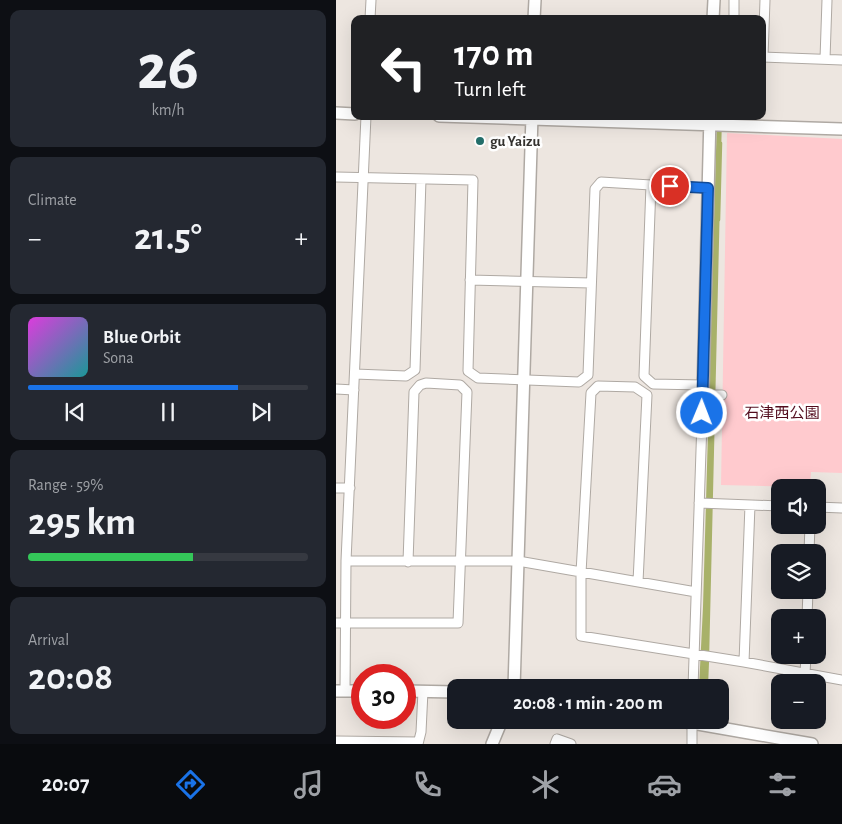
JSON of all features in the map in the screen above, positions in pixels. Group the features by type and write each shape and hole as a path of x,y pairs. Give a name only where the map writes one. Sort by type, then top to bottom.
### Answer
{"street":[{"path":"370,15 371,0"},
{"path":"534,15 535,0"},
{"path":"713,15 714,0"},
{"path":"734,0 734,15"},
{"path":"764,15 765,0"},
{"path":"825,59 827,0"},
{"path":"766,57 842,60"},
{"path":"336,113 351,114"},
{"path":"341,691 346,623 346,561 366,120"},
{"path":"514,679 532,120"},
{"path":"651,120 729,121 842,129"},
{"path":"694,679 701,503 710,121"},
{"path":"336,177 473,180 468,371 478,378 579,382 588,374 595,188 601,182 708,188"},
{"path":"355,374 406,376 415,370 421,179"},
{"path":"651,185 644,376 652,384 722,395"},
{"path":"470,280 591,283"},
{"path":"336,623 458,623 468,392 460,385 426,383 420,385 414,392 408,562"},
{"path":"638,582 647,395 635,387 598,386 591,393 581,573 581,636 744,662 805,674 806,664"},
{"path":"336,389 354,390"},
{"path":"336,488 350,488"},
{"path":"701,503 771,506"},
{"path":"744,662 750,505"},
{"path":"826,507 842,508"},
{"path":"346,561 518,561 696,592"},
{"path":"826,677 842,680"},
{"path":"416,692 447,692"},
{"path":"336,741 418,743 421,732 423,692"},
{"path":"492,744 498,729"},
{"path":"692,744 693,729"},
{"path":"727,729 812,744"},
{"path":"555,744 557,739 571,744"}],"green space":[{"name":"石津西公園","path":"727,133 842,139 842,473 811,472 811,479 771,479 771,486 721,485"}],"shaded area":[{"path":"717,120 722,120 709,663 708,679 699,679"}],"waterway":[{"path":"719,220 721,143"}],"place":[{"name":"gu Yaizu","path":"480,141"}],"route":[{"path":"670,186 708,188 702,413"}]}
